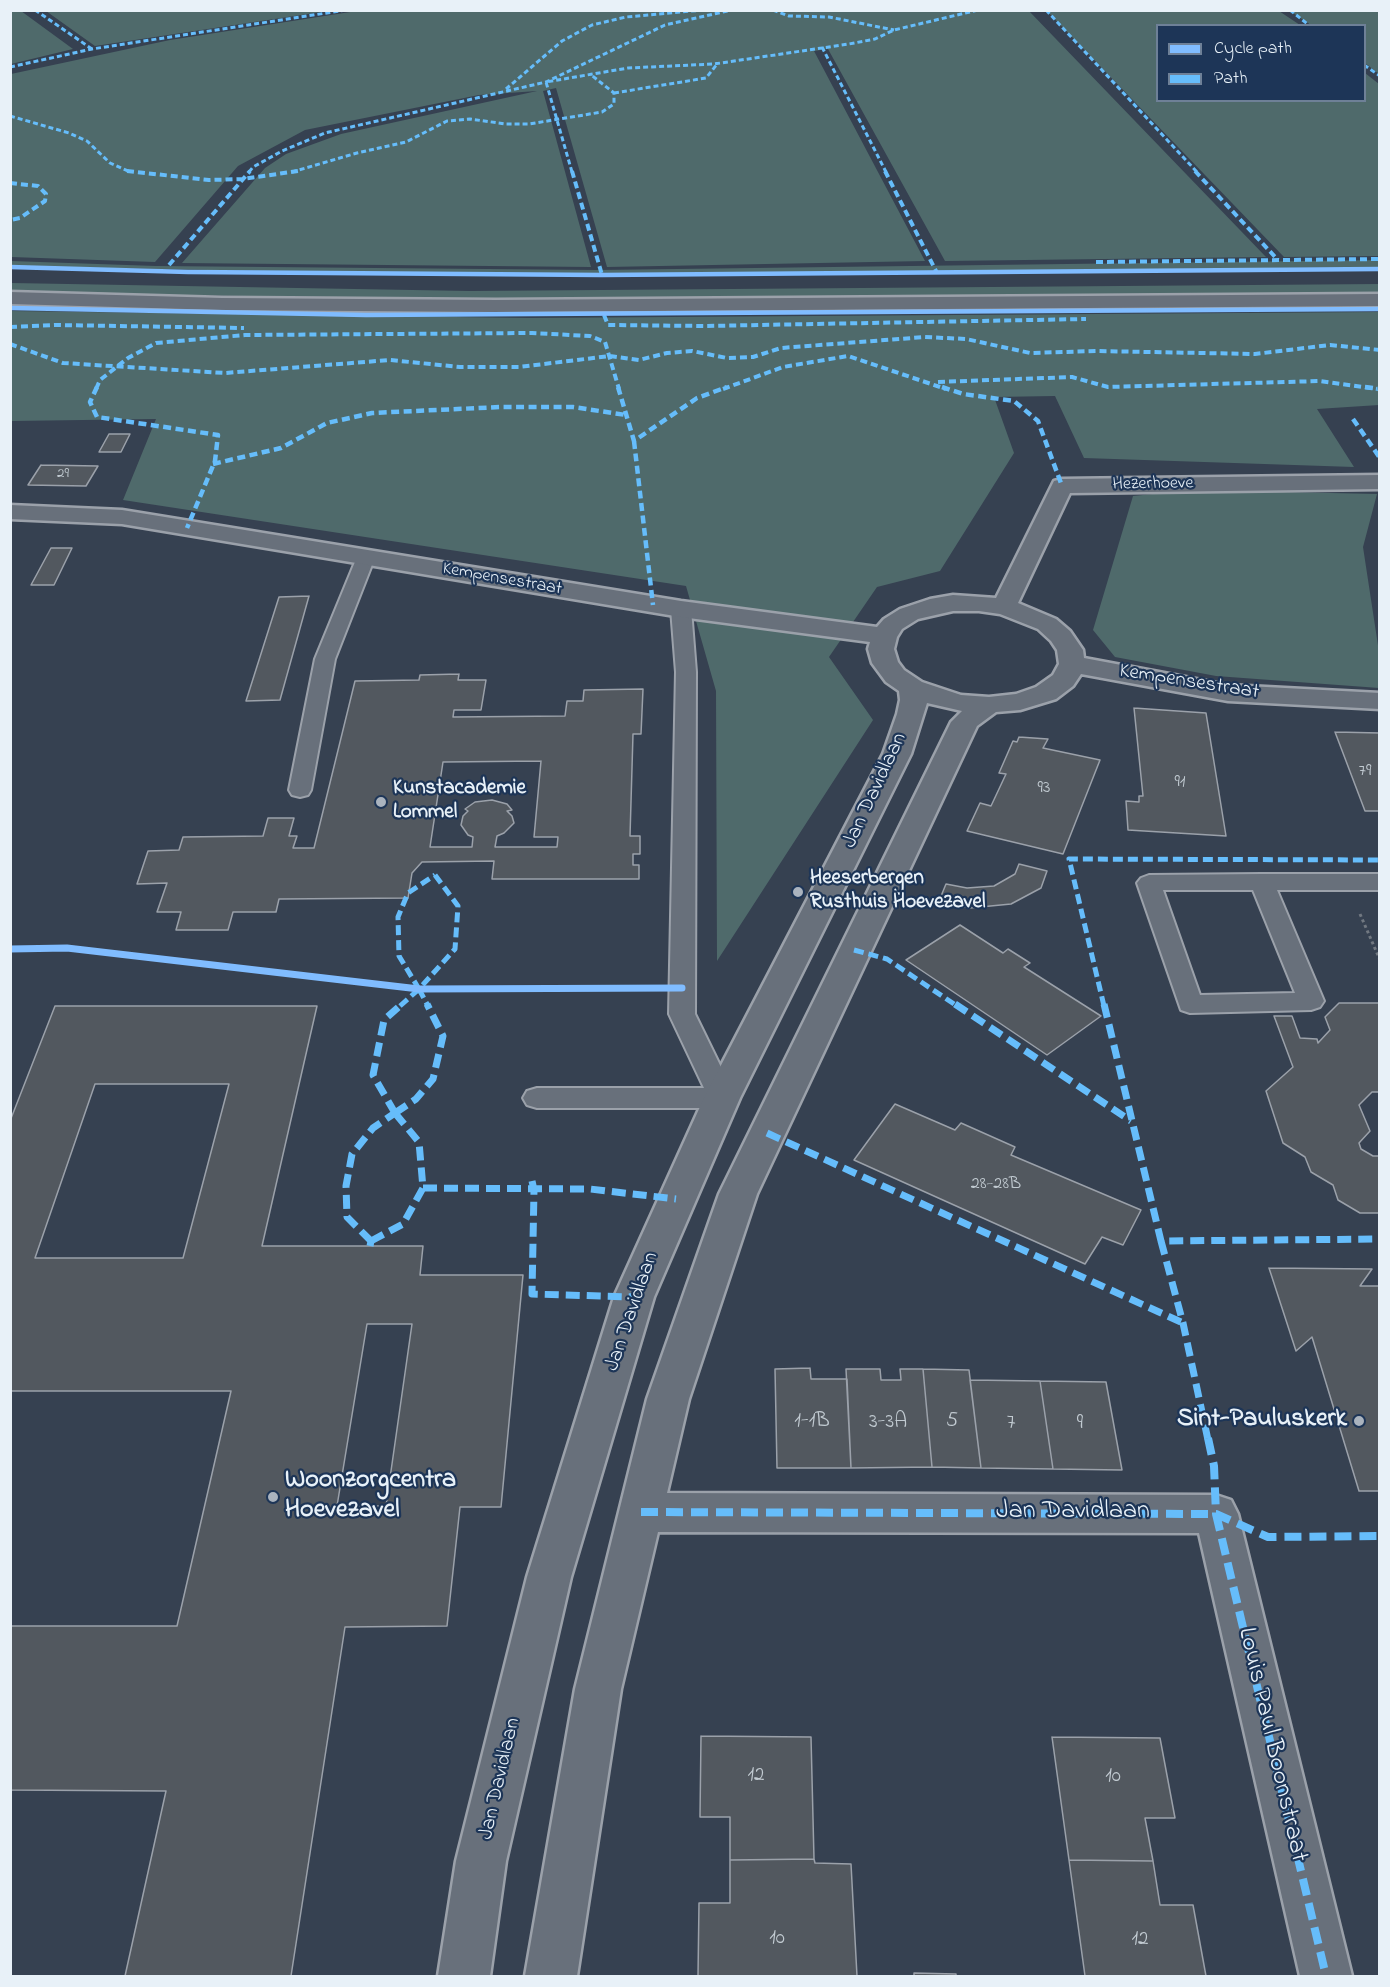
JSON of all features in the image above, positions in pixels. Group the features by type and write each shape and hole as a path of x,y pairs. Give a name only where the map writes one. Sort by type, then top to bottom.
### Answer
{"street":[{"path":"10,277 531,284 1380,278"},
{"path":"10,298 222,304 484,306 1380,300"},
{"name":"Hezerhoeve","path":"1004,607 1062,486 1380,482"},
{"name":"Kempensestraat","path":"10,512 122,517 681,609 884,636"},
{"path":"953,603 1004,607 1027,614 1047,624 1061,636 1070,650 1072,664 1064,680 1046,693 1020,702 989,705 961,704 912,688 895,676 885,663 881,649 884,636 893,624 909,614 953,603"},
{"name":"Kempensestraat","path":"1072,664 1227,693 1380,701"},
{"name":"Jan Davidlaan","path":"464,1977 482,1861 549,1577 634,1297 722,1098 897,754 911,714 914,700 912,688"},
{"path":"551,1977 598,1689 668,1399 738,1194 965,722 989,705"},
{"path":"872,803 921,814"},
{"path":"764,1018 814,1032"},
{"name":"Jan Davidlaan","path":"641,1512 1216,1514"},
{"name":"Louis Paul Boonstraat","path":"1216,1514 1326,1977"}],"lane":[{"path":"300,790 325,659 366,557"},
{"path":"537,1098 722,1098 682,1014 686,672 681,609"},
{"path":"1262,882 1311,1001 1190,1004 1149,883 1262,882 1380,882"}],"path":[{"path":"1348,882 1380,960"}],"green space":[{"path":"363,10 1029,11 1266,257 945,261 828,49 814,51 925,261 607,267 556,88 543,91 591,267 182,263 265,168 286,154 341,134 537,91 479,95 305,130 238,166 155,262 11,257 11,74 170,40"},
{"path":"10,11 21,11 73,49 11,64"},
{"path":"46,11 328,11 95,46"},
{"path":"1047,11 1279,11 1298,24 1156,24 1156,102 1366,102 1366,74 1379,84 1379,256 1284,257"},
{"path":"1290,11 1379,11 1379,74 1366,64 1366,24 1310,24"},
{"path":"1379,260 1379,267 596,274 10,266 11,261 156,266 598,270"},
{"path":"11,283 470,291 1380,284 1379,293 504,299 67,294 11,292"},
{"path":"11,311 529,318 1379,312 1379,405 1317,409 1354,467 1084,458 1055,396 994,397 1014,453 940,571 877,587 829,657 873,720 717,961 716,691 686,586 123,500 156,419 11,421"},
{"path":"1192,490 1377,494 1363,547 1379,652 1379,688 1216,676 1115,657 1093,630 1133,496"}],"building":[{"path":"109,434 130,434 121,452 99,452"},
{"path":"41,465 98,466 86,486 28,485"},
{"path":"51,548 72,548 54,585 31,585"},
{"path":"309,596 280,700 246,701 279,597"},
{"name":"Kunstacademie Lommel","path":"459,674 458,680 486,680 481,710 454,710 453,717 565,716 567,701 583,701 584,690 643,689 641,734 633,734 630,836 640,836 640,854 633,854 633,865 639,865 639,879 492,879 494,861 422,862 412,873 408,898 279,899 276,912 233,912 228,930 176,930 181,912 157,912 167,883 137,884 148,851 179,850 183,837 263,836 268,818 294,818 289,836 297,836 293,848 314,848 355,681 419,680 420,675","holes":["541,761 534,837 558,837 557,847 495,847 497,836 504,833 514,823 507,811 512,810 507,804 492,800 475,802 465,809 468,811 463,816 461,825 468,835 473,837 472,847 430,847 443,762"]},
{"path":"1134,708 1206,713 1226,836 1128,830 1126,801 1139,802 1139,796 1143,796"},
{"path":"1335,732 1380,733 1380,811 1365,811"},
{"path":"1019,737 1048,739 1043,748 1100,760 1063,854 967,831 980,803 991,806 1006,774 999,773 1013,741 1017,742"},
{"path":"1019,864 1047,871 1041,888 1011,904 970,908 939,901 946,884 967,888 994,886 1015,874"},
{"path":"960,925 1003,953 1008,949 1030,963 1024,967 1101,1016 1047,1055 906,960"},
{"path":"1339,1003 1380,1003 1380,1092 1372,1092 1359,1105 1370,1131 1359,1143 1361,1149 1373,1156 1380,1156 1380,1213 1360,1213 1338,1200 1333,1185 1311,1172 1305,1157 1283,1143 1266,1091 1293,1067 1274,1016 1292,1016 1300,1038 1317,1039 1318,1043 1330,1030 1325,1017"},
{"name":"Woonzorgcentra Hoevezavel","path":"55,1006 317,1006 262,1246 423,1246 420,1275 523,1275 501,1507 460,1507 447,1626 345,1627 291,1976 125,1976 166,1791 10,1790 10,1626 177,1626 231,1391 10,1391 10,1121","holes":["95,1084 229,1084 183,1258 35,1258","367,1324 412,1324 386,1506 337,1506"]},
{"path":"895,1104 955,1130 961,1123 1015,1147 1011,1155 1141,1210 1123,1245 1102,1237 1085,1264 854,1160"},
{"name":"Sint-Pauluskerk","path":"1269,1268 1372,1269 1360,1286 1380,1286 1380,1491 1359,1491 1312,1337 1296,1351"},
{"path":"810,1368 811,1379 847,1379 851,1468 777,1468 775,1369"},
{"path":"846,1369 880,1369 881,1380 901,1380 900,1369 923,1369 932,1467 851,1468"},
{"path":"923,1369 969,1370 981,1468 932,1467"},
{"path":"970,1380 1040,1381 1053,1469 981,1468"},
{"path":"1040,1381 1106,1382 1122,1470 1053,1469"},
{"path":"701,1736 811,1737 814,1859 730,1860 730,1817 700,1817"},
{"path":"1052,1737 1160,1738 1175,1818 1145,1818 1153,1861 1069,1860"},
{"path":"814,1859 815,1863 851,1864 857,1976 698,1976 699,1903 730,1903 730,1860"},
{"path":"1069,1860 1153,1861 1160,1905 1193,1905 1206,1976 1085,1976"},
{"path":"914,1973 956,1974 956,1976 914,1976"}],"marked path":[{"path":"35,10 92,49"},
{"path":"10,67 92,49 346,10"},
{"path":"506,89 562,41 592,25 626,17 703,10"},
{"path":"169,265 253,167 282,151 325,133 374,120 546,82 665,25 732,10"},
{"path":"773,10 789,16 829,17 894,30"},
{"path":"602,275 546,82 628,68 714,64 849,44 875,39 894,30 978,10"},
{"path":"1046,10 1278,260"},
{"path":"1290,10 1308,24"},
{"path":"822,47 937,273"},
{"path":"614,93 706,78 718,63"},
{"path":"1366,66 1380,76"},
{"path":"10,116 69,133 87,141 110,163 132,173 209,180 243,179 294,172 357,153 406,142 447,121 470,119 506,124 529,124 602,112 614,104 614,93 590,74"},
{"path":"10,183 38,186 46,194 45,201 20,218 10,220"},
{"path":"1096,262 1380,259"},
{"path":"604,315 608,325 705,326 1086,319"},
{"path":"10,327 56,325 244,328"},
{"path":"187,528 215,461 218,435 97,417 90,402 100,380 128,358 156,343 245,335 532,333 590,336 605,342 634,441 697,398 783,367 848,356 963,394 1014,401 1038,421 1062,486"},
{"path":"10,344 63,363 225,373 390,360 460,367 519,367 610,356 639,360 667,353 692,351 727,358 753,357 781,348 925,337 966,339 1030,353 1097,351 1255,354 1330,345 1380,350"},
{"path":"938,382 1072,377 1108,387 1320,381 1380,389"},
{"path":"213,464 281,448 327,423 372,413 501,407 573,407 626,415"},
{"path":"1353,419 1380,458"},
{"path":"634,441 653,605"},
{"path":"1380,860 1069,859 1161,1241 1380,1239"},
{"path":"370,1246 371,1241 347,1217 346,1186 352,1154 373,1128 395,1113 416,1099 433,1079 443,1036 419,989 399,956 398,917 408,893 435,875 458,906 455,949 419,989 384,1020 373,1075 395,1113 419,1142 423,1188 403,1224 371,1241"},
{"path":"854,950 887,959 1131,1121"},
{"path":"767,1133 1183,1323"},
{"path":"532,1181 534,1190 532,1294 634,1297"},
{"path":"423,1188 590,1189 676,1199"},
{"path":"1161,1241 1183,1323 1214,1466 1216,1514 1268,1537 1380,1536"},
{"path":"641,1512 1216,1514 1326,1976"}],"cycle path":[{"path":"10,267 188,272 602,275 1380,269"},
{"path":"10,308 366,315 1380,309"},
{"path":"10,949 67,948 419,989 682,988"}],"place":[{"name":"Kunstacademie Lommel","path":"381,802"},
{"name":"Heeserbergen Rusthuis Hoevezavel","path":"798,892"},
{"name":"Sint-Pauluskerk","path":"1359,1421"},
{"name":"Woonzorgcentra Hoevezavel","path":"273,1497"}]}
